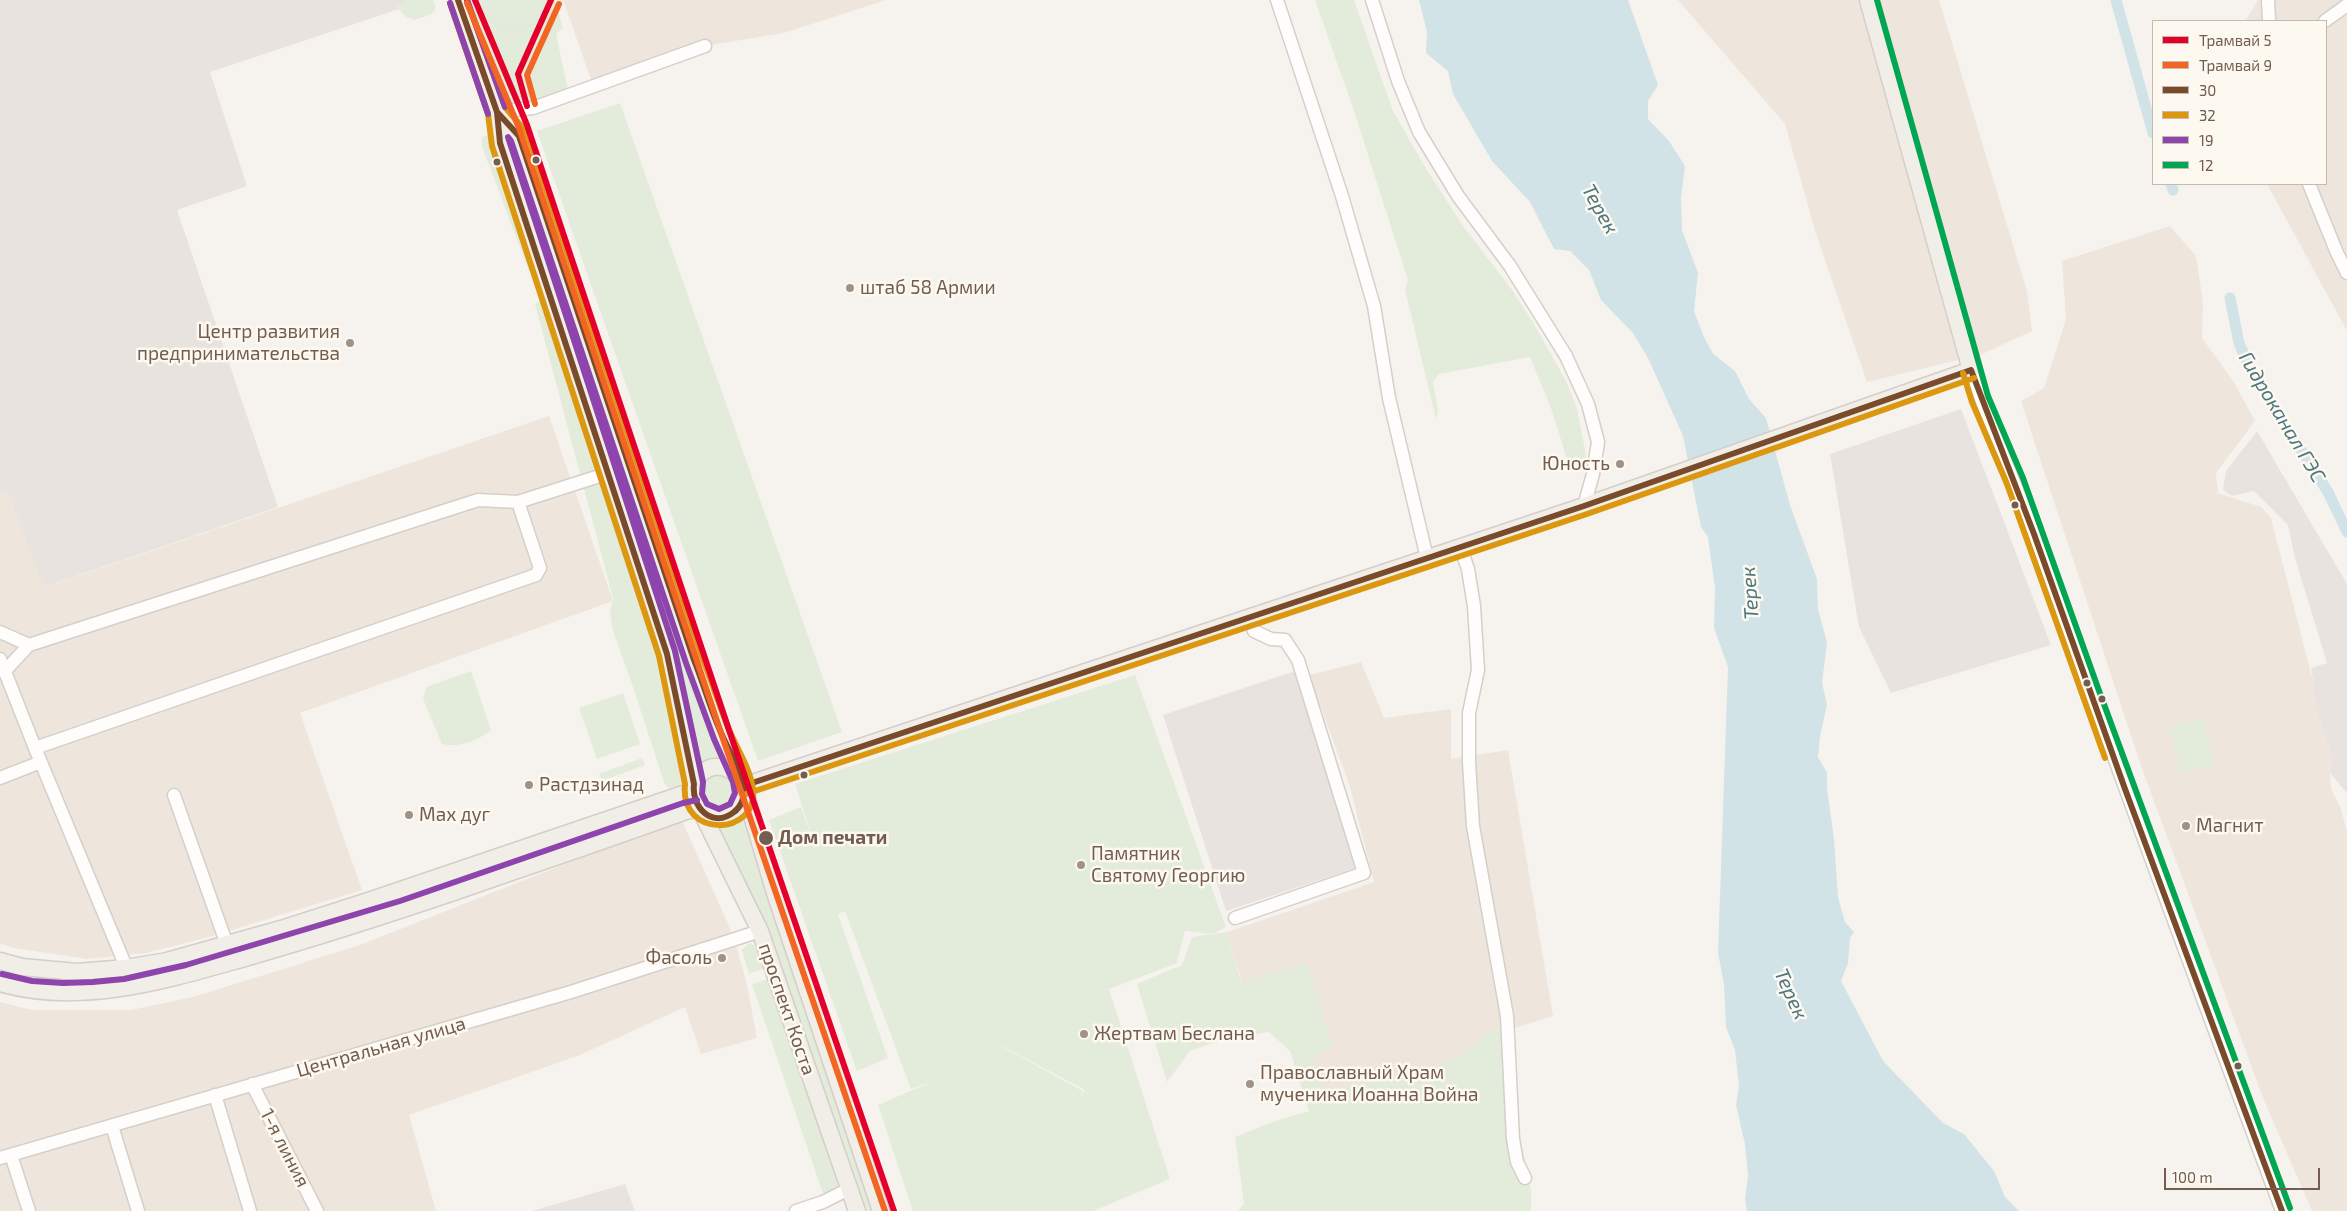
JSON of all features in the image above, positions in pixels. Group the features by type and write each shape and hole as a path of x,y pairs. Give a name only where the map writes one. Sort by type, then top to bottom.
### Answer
{"main road":[{"name":"проспект Коста","path":"458,0 497,112 500,143 667,654 693,788 700,811 760,931 857,1211"},
{"path":"742,786 1584,506 1971,370 1868,0"},
{"name":"проспект Коста","path":"497,112 519,136 694,660 742,786 775,893 881,1211"},
{"path":"0,961 22,967 77,972 126,968 167,961 226,945 368,901 693,788 703,771 719,766 727,768 742,786 739,807 729,816 715,818 700,811 373,919 169,979 134,986 80,991 46,991 0,982"}],"street":[{"path":"1278,0 1342,196 1374,306 1390,398 1427,558"},
{"path":"1372,0 1398,81 1419,132 1458,196 1510,266 1561,348 1588,404 1598,442 1593,474 1584,506"},
{"path":"2268,0 2269,20"},
{"path":"2326,20 2347,5"},
{"path":"497,112 533,108 705,46"},
{"path":"2309,185 2347,273"},
{"path":"1971,370 1980,399 2015,481 2209,1017 2282,1211"},
{"path":"134,986 34,748 2,666 29,644 478,500 518,502 609,473"},
{"path":"34,748 536,575 540,568 518,502"},
{"path":"1460,546 1468,569 1474,606 1478,670 1469,713 1469,762 1473,826 1506,1016 1513,1140 1517,1162 1525,1178"},
{"path":"1235,918 1364,873 1298,660 1286,640 1271,639 1254,631 1249,618"},
{"path":"0,632 29,644"},
{"path":"0,778 41,762"},
{"path":"174,795 226,945"},
{"name":"Центральная улица","path":"5,1157 571,992 760,931"},
{"name":"1-я линия","path":"252,1084 317,1211"},
{"path":"215,1095 250,1211"},
{"path":"112,1126 138,1211"},
{"path":"5,1157 29,1211"},
{"path":"796,1211 823,1202 849,1189"}],"shaded area":[{"path":"0,0 409,0 411,5 210,72 247,186 177,210 278,507 44,587 7,491 0,494"},
{"path":"563,0 886,0 784,33 705,46 593,85"},
{"path":"1678,0 1939,0 2027,291 2032,331 1980,355 1867,382 1816,234 1785,124"},
{"path":"2258,0 2347,0 2347,331 2268,185 2327,185 2327,20 2246,20"},
{"path":"2170,226 2196,256 2203,302 2202,338 2233,381 2255,421 2216,473 2218,493 2261,507 2271,518 2333,759 2330,773 2331,789 2341,809 2347,831 2347,1211 2312,1211 2263,1098 2140,763 2021,401 2044,388 2066,319 2062,261"},
{"path":"1961,409 2051,645 1891,693 1859,627 1830,454"},
{"path":"549,416 613,601 300,713 362,890 209,937 146,953 87,959 13,948 0,943 0,494 7,491 45,587"},
{"path":"2257,431 2347,584 2347,793 2330,773 2333,759 2318,714 2311,668 2327,663 2295,558 2288,525 2254,491 2232,496 2223,490 2226,471"},
{"path":"1361,662 1384,718 1451,709 1451,759 1508,750 1553,1016 1503,1032 1491,1029 1461,1057 1393,1079 1325,1092 1312,1056 1333,1048 1307,963 1242,983 1227,932 1374,882 1350,787 1309,675"},
{"path":"1295,671 1356,868 1226,911 1163,715"},
{"path":"681,818 733,935 746,980 757,1038 701,1054 685,1007 580,1055 409,1115 436,1211 0,1211 0,1002 32,1010 131,1010 193,997 360,945"},
{"path":"625,1184 635,1211 532,1211"}],"green space":[{"path":"404,0 433,0 436,8 432,14 414,20 406,17 395,6 405,3"},
{"path":"467,0 555,0 563,28 556,34 568,90 535,104 508,106"},
{"path":"1315,0 1354,0 1393,111 1424,165 1461,223 1512,290 1534,324 1565,379 1577,408 1587,460 1580,469 1570,469 1552,411 1530,357 1439,374 1433,382 1438,411 1436,419 1405,290 1408,280 1353,108"},
{"path":"620,103 842,732 758,761 537,131"},
{"path":"484,136 487,136 491,141 533,267 531,271 529,271 482,147"},
{"path":"514,137 726,762 697,770 505,140"},
{"path":"540,301 661,655 682,779 680,785 674,789 667,787 664,782 613,631 610,613 613,598 535,304"},
{"path":"471,671 491,730 468,743 442,744 423,699 426,687"},
{"path":"1135,675 1226,927 1213,934 1185,931 1177,963 1109,989 1170,1179 1093,1211 913,1211 878,1105 931,1082 911,1089 845,911 838,914 888,1058 857,1071 769,820 801,807 819,857 795,784","holes":["975,1032 1085,1090 1078,1099 1083,1091"]},
{"path":"623,693 640,744 597,759 579,708"},
{"path":"2203,718 2214,764 2181,773 2169,726"},
{"path":"642,758 645,765 602,781 599,774"},
{"path":"718,775 730,779 734,791 730,803 718,807 706,803 702,791 706,779"},
{"path":"743,810 873,1211 866,1211 768,928 712,821"},
{"path":"1227,932 1241,982 1307,963 1333,1048 1312,1056 1325,1092 1393,1079 1461,1057 1491,1029 1503,1032 1518,1127 1531,1190 1531,1211 1238,1211 1244,1204 1235,1137 1272,1122 1309,1111 1290,1051 1269,1032 1224,1039 1190,1051 1167,1082 1137,984 1182,965 1192,937"},
{"path":"749,943 754,945 765,968 749,974 742,950"},
{"path":"771,978 842,1189 826,1197 822,1191 752,984"}],"water":[{"name":"Терек","path":"1419,0 1628,0 1658,85 1648,101 1648,119 1669,141 1685,166 1681,198 1682,230 1698,273 1694,311 1713,354 1735,371 1749,399 1766,418 1790,505 1817,579 1818,609 1827,643 1822,683 1827,705 1820,736 1818,757 1827,773 1838,897 1845,922 1854,932 1850,938 1848,963 1841,981 1883,1061 1943,1123 1964,1134 1994,1171 2005,1197 2019,1211 1747,1211 1745,1199 1748,1176 1745,1144 1736,1105 1739,1086 1735,1050 1726,1027 1724,984 1718,953 1728,667 1714,628 1715,588 1708,537 1701,527 1683,436 1649,360 1633,333 1601,300 1589,270 1570,251 1554,249 1530,202 1492,161 1453,94 1448,71 1426,53 1427,32"}],"waterway":[{"name":"Гидроканал ГЭС","path":"2116,0 2152,129"},
{"name":"Гидроканал ГЭС","path":"2171,185 2173,190"},
{"name":"Гидроканал ГЭС","path":"2230,298 2239,343 2251,371 2328,492 2347,532"}],"tram line":[{"name":"5","path":"475,0 527,125 729,730 894,1211"},
{"name":"5","path":"527,106 518,74 551,0"},
{"name":"9","path":"467,3 519,128 721,733 885,1211"},
{"path":"477,4 491,20 501,27 517,30 532,24 549,6"},
{"name":"9","path":"535,104 527,75 559,4"}],"transit line":[{"name":"30","path":"458,0 497,112"},
{"name":"32","path":"450,3 488,114 492,146 659,656 685,784 686,802 694,815 705,823 719,825 733,823 744,816 752,805 753,789 749,774 730,732 702,657 527,133 505,107 467,0"},
{"name":"19","path":"467,0 505,107"},
{"name":"12","path":"1877,0 1988,396 2023,478 2098,688 2290,1208"},
{"name":"19","path":"450,3 488,114"},
{"name":"30","path":"497,112 519,136 694,660 718,726 742,777 744,792 740,806 726,817 711,817 700,808 696,801 667,654 500,143 497,112"},
{"name":"19","path":"508,137 511,141 686,663 714,739 733,782 735,793 730,804 719,809 707,804 702,794 703,782 675,651 508,137"},
{"name":"30","path":"1971,370 2034,534 2125,789 2282,1211"},
{"name":"30","path":"743,786 1584,506 1971,370"},
{"name":"32","path":"1963,373 1972,402 2007,484 2105,758"},
{"name":"32","path":"746,794 1587,514 1974,378"},
{"name":"19","path":"2,974 32,981 93,982 124,979 186,965 400,901 683,803 697,800"}],"place":[{"name":"штаб 58 Армии","path":"850,288"},
{"name":"Центр развития предпринимательства","path":"350,343"},
{"name":"Юность","path":"1620,464"},
{"name":"Растдзинад","path":"529,785"},
{"name":"Мах дуг","path":"409,815"},
{"name":"Магнит","path":"2186,826"},
{"name":"Дом печати","path":"766,838"},
{"name":"Памятник Святому Георгию","path":"1081,865"},
{"name":"Фасоль","path":"722,958"},
{"name":"Жертвам Беслана","path":"1084,1034"},
{"name":"Православный Храм мученика Иоанна Война","path":"1250,1084"}]}
